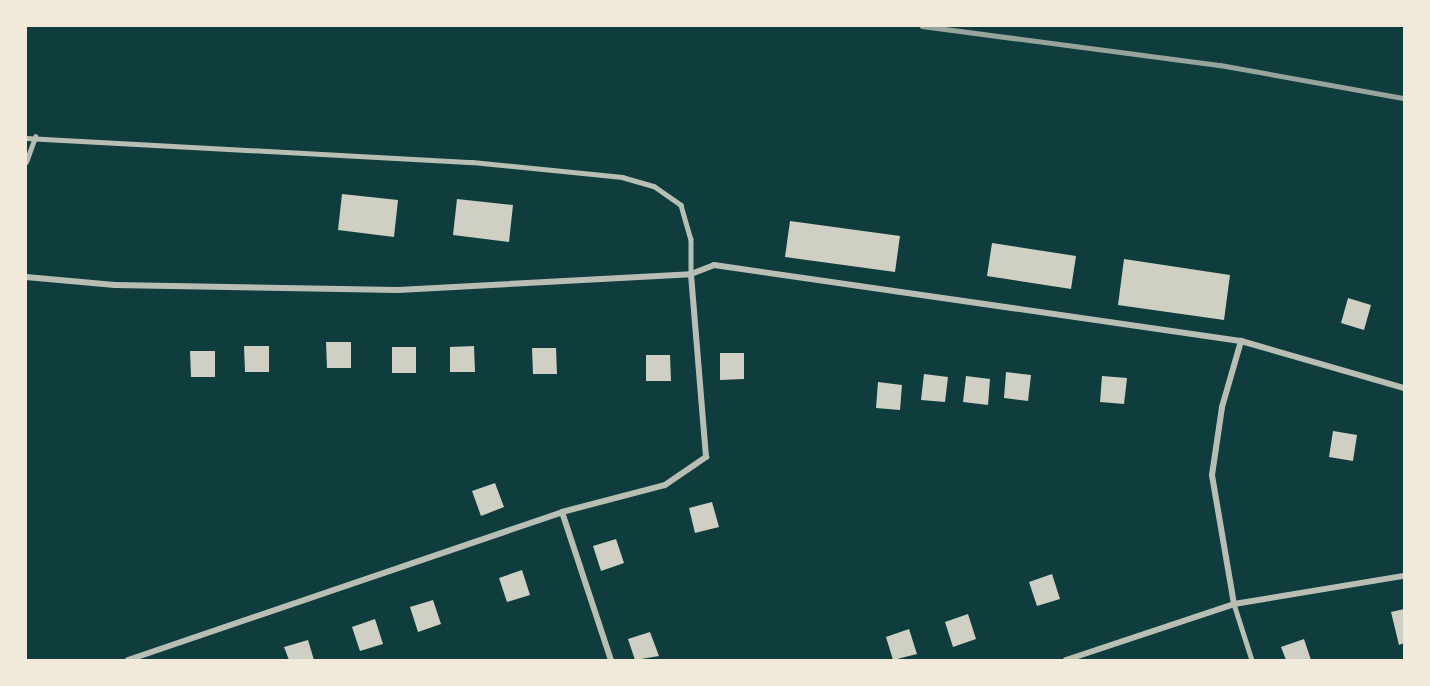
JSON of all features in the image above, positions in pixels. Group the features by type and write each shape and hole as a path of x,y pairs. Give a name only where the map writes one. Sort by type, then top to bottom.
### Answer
{"street":[{"path":"26,277 115,285 398,290 691,274 714,265 1241,341 1404,388"},
{"path":"128,660 562,512 665,485 706,457 691,274"},
{"path":"1234,604 1212,476 1222,407 1241,341"},
{"path":"562,512 611,660"},
{"path":"1066,660 1234,604 1404,576"}],"lane":[{"path":"26,162 35,137"},
{"path":"26,138 472,162 622,177 654,186 681,205 691,239 691,274"},
{"path":"1234,604 1252,660"}],"building":[{"path":"342,194 398,200 394,237 338,230"},
{"path":"457,199 513,205 509,242 453,235"},
{"path":"790,221 900,236 895,272 785,257"},
{"path":"992,243 1076,256 1071,289 987,276"},
{"path":"1124,259 1230,275 1224,320 1118,305"},
{"path":"1348,298 1371,305 1364,330 1341,323"},
{"path":"326,342 351,342 351,368 327,368"},
{"path":"244,346 269,346 269,372 245,372"},
{"path":"474,346 475,372 450,372 450,347"},
{"path":"392,347 416,347 416,373 392,373"},
{"path":"532,348 556,348 557,374 533,374"},
{"path":"190,351 215,351 215,377 191,377"},
{"path":"720,353 744,353 744,379 720,380"},
{"path":"646,355 670,355 671,381 646,381"},
{"path":"1006,372 1031,375 1028,401 1004,398"},
{"path":"924,374 948,377 945,402 921,400"},
{"path":"966,376 990,379 988,405 963,402"},
{"path":"1102,376 1127,378 1124,404 1100,402"},
{"path":"878,382 902,385 900,410 876,408"},
{"path":"1333,431 1357,435 1353,461 1329,457"},
{"path":"495,483 504,507 481,516 472,491"},
{"path":"712,502 719,527 695,533 689,508"},
{"path":"616,539 624,563 601,571 593,546"},
{"path":"522,570 530,595 507,602 499,578"},
{"path":"1052,574 1060,599 1037,606 1029,582"},
{"path":"433,600 441,624 418,632 410,607"},
{"path":"1404,609 1404,643 1399,645 1391,612"},
{"path":"968,614 976,639 953,647 945,622"},
{"path":"375,619 383,644 360,651 352,627"},
{"path":"909,629 917,654 893,660 886,637"},
{"path":"650,632 659,656 635,660 628,639"},
{"path":"1304,639 1311,660 1286,660 1281,647"},
{"path":"308,640 314,660 289,660 284,647"}],"railway":[{"path":"922,26 1220,65 1404,98"}]}
